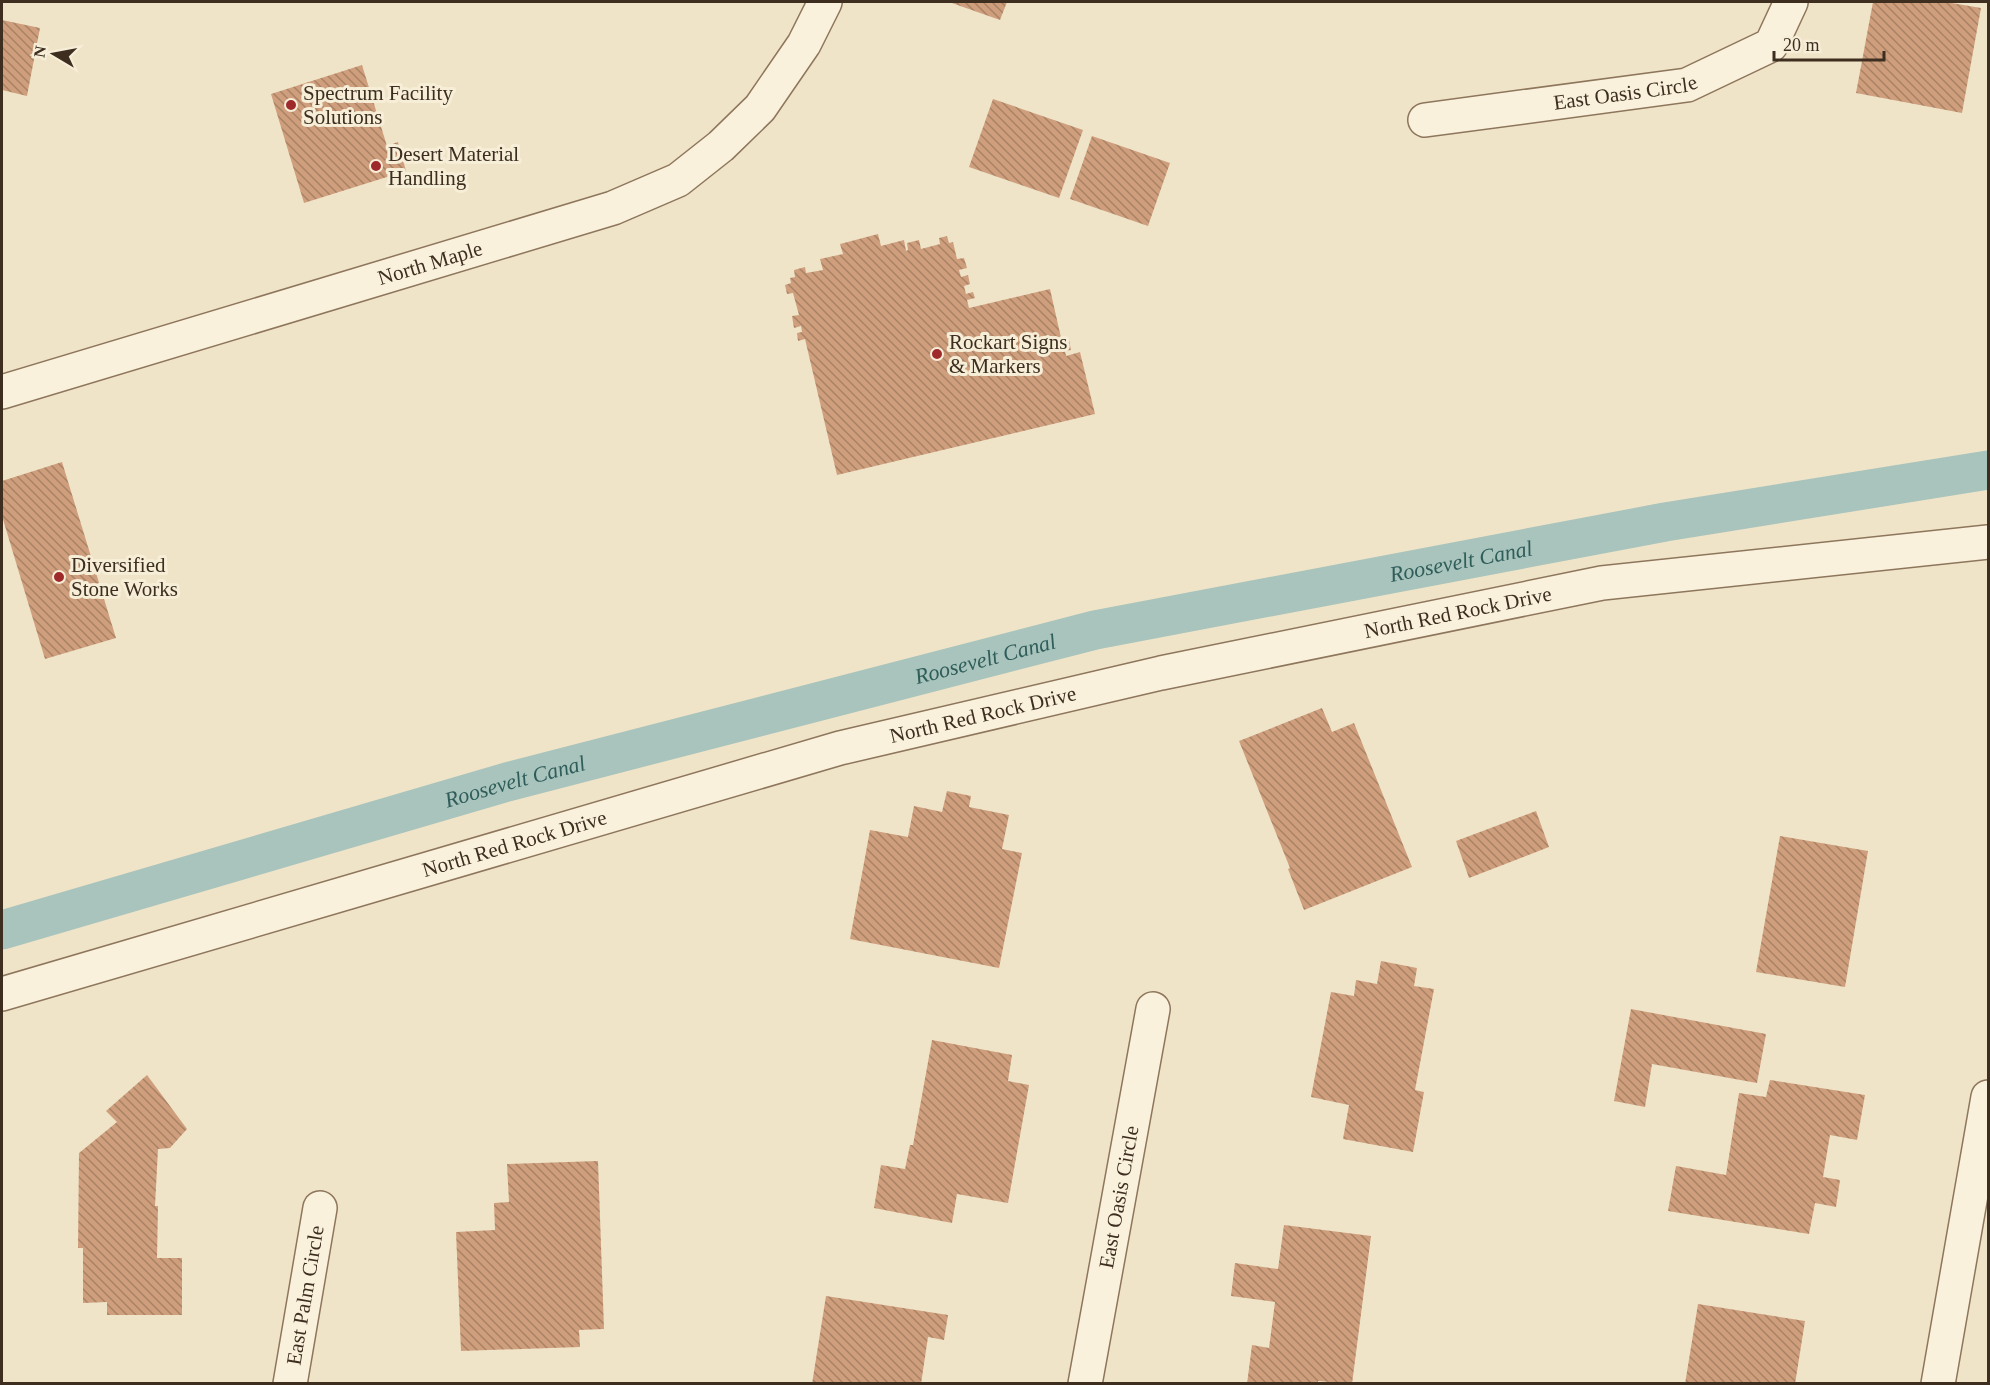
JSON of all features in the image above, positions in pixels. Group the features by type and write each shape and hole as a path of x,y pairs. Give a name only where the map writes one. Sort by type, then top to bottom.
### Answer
{"street":[{"name":"North Maple","path":"2,392 613,208 678,180 721,146 760,108 804,44 825,2"},
{"name":"East Oasis Circle","path":"1425,120 1687,85 1771,45 1791,2"},
{"name":"North Red Rock Drive","path":"2,994 840,748 1161,673 1602,583 1989,542"},
{"name":"East Oasis Circle","path":"1085,1383 1153,1009"},
{"path":"1938,1383 1989,1097"},
{"name":"East Palm Circle","path":"290,1383 320,1208"}],"building":[{"path":"949,2 1007,2 1000,20"},
{"path":"1873,2 1946,2 1981,8 1962,113 1856,93"},
{"path":"2,20 40,28 27,96 2,90"},
{"path":"362,65 387,146 398,142 406,171 304,203 271,94"},
{"path":"993,99 1083,130 1059,198 969,167"},
{"path":"1092,136 1170,163 1148,226 1070,199"},
{"name":"Rockart Signs & Markers","path":"878,234 881,246 904,240 906,251 908,250 907,243 919,240 921,249 940,244 939,238 947,236 949,243 953,242 957,259 964,258 967,268 959,270 961,277 968,275 970,284 964,286 966,294 973,292 975,298 967,300 969,308 1050,289 1062,342 1069,340 1071,350 1065,351 1066,356 1080,352 1095,414 837,475 805,339 798,341 797,333 802,332 801,326 794,328 792,316 799,315 793,293 787,294 785,285 791,283 790,278 795,277 794,270 805,267 806,273 823,270 820,259 843,254 840,244"},
{"name":"Diversified Stone Works","path":"62,462 116,638 45,659 2,516 2,481"},
{"path":"1322,708 1332,732 1354,723 1412,867 1304,910 1288,869 1290,868 1239,741"},
{"path":"947,791 971,796 969,807 1009,815 1002,849 1022,853 999,968 850,939 870,830 908,837 914,806 942,812"},
{"path":"1536,811 1549,847 1469,878 1456,841"},
{"path":"1780,836 1868,851 1845,987 1756,972"},
{"path":"1381,961 1417,968 1414,986 1434,989 1415,1090 1424,1092 1413,1152 1343,1139 1349,1105 1311,1097 1331,992 1354,996 1356,980 1377,984"},
{"path":"1631,1009 1766,1034 1757,1083 1652,1064 1645,1107 1614,1101"},
{"path":"932,1040 1012,1055 1008,1081 1029,1085 1008,1203 957,1194 952,1223 874,1208 881,1165 905,1169 910,1145 913,1145"},
{"path":"147,1075 187,1129 170,1148 158,1149 155,1206 158,1206 157,1258 182,1258 182,1315 107,1315 107,1302 83,1303 83,1248 78,1248 79,1153 117,1122 106,1111"},
{"path":"1770,1080 1865,1095 1857,1140 1830,1135 1823,1177 1840,1180 1836,1207 1815,1203 1809,1234 1668,1211 1676,1166 1726,1175 1739,1093 1766,1097"},
{"path":"598,1161 604,1329 579,1330 580,1347 461,1351 456,1232 495,1230 494,1203 509,1202 507,1164"},
{"path":"1284,1225 1371,1236 1352,1384 1318,1381 1318,1384 1247,1384 1252,1345 1269,1348 1275,1302 1231,1296 1235,1263 1278,1269"},
{"path":"826,1296 948,1315 944,1340 928,1337 921,1384 812,1384"},
{"path":"1698,1304 1805,1321 1795,1384 1685,1384"}],"waterway":[{"name":"Roosevelt Canal","path":"2,930 507,782 1095,630 1665,522 1988,470"}],"place":[{"name":"Spectrum Facility Solutions","path":"291,105"},
{"name":"Desert Material Handling","path":"376,166"},
{"name":"Rockart Signs & Markers","path":"937,354"},
{"name":"Diversified Stone Works","path":"59,577"}]}
